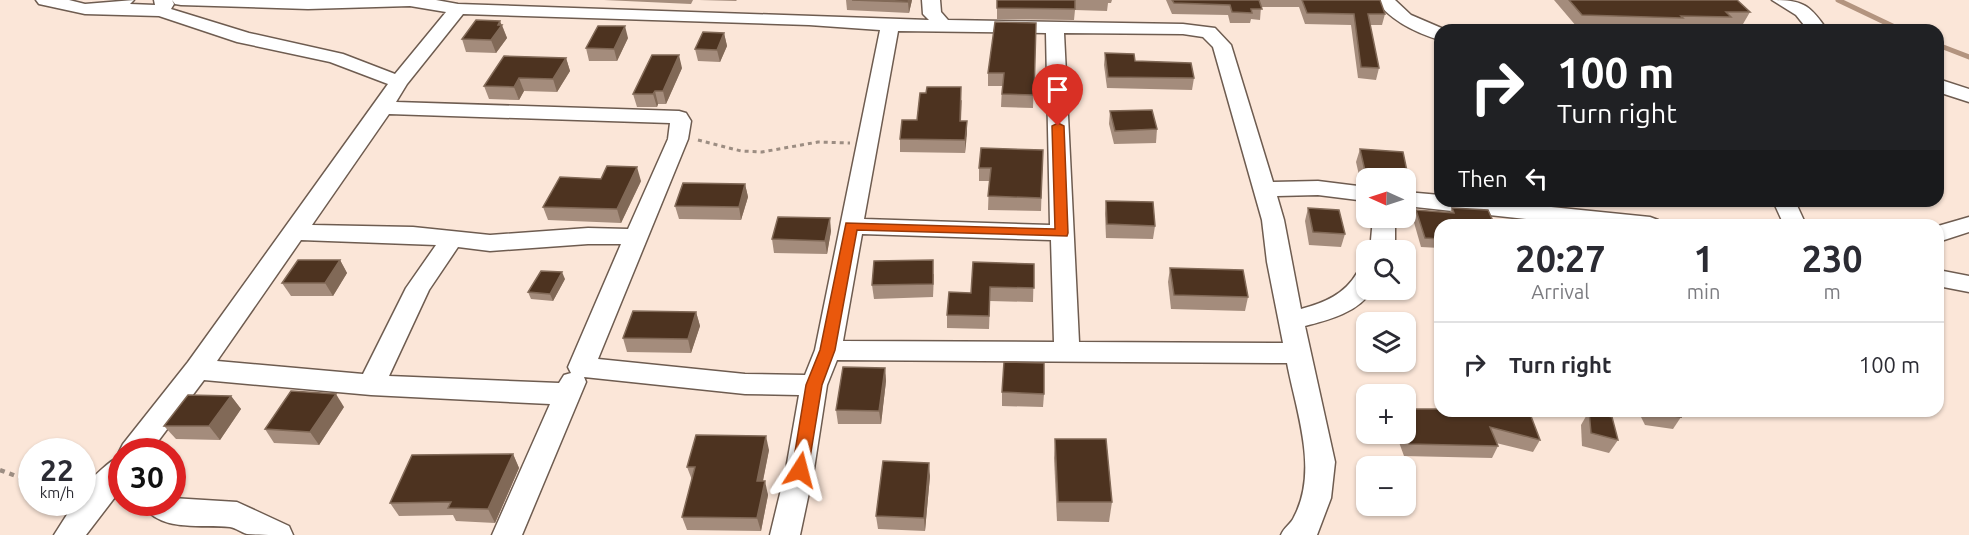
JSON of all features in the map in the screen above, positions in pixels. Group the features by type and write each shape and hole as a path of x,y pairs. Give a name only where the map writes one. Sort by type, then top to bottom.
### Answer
{"street":[{"path":"45,0 85,9 119,5 162,5 244,38 336,58 399,82"},
{"path":"181,0 308,4 410,1 458,9 890,25 1183,29 1209,32 1222,45 1273,220 1279,262 1321,462 1316,498 1306,527 1296,535"},
{"path":"931,0 932,14 939,19 939,26"},
{"path":"1385,0 1405,19 1434,31"},
{"path":"1781,0 1802,11 1813,24"},
{"path":"145,438 197,369 383,108 399,82 458,9"},
{"path":"785,535 800,470 814,385 828,350 890,25"},
{"path":"1055,28 1067,352"},
{"path":"1944,87 1969,96"},
{"path":"383,108 674,115 681,120 678,139 507,535"},
{"path":"1264,189 1318,188 1356,193"},
{"path":"1416,199 1434,201"},
{"path":"1487,207 1596,219"},
{"path":"1944,232 1969,224"},
{"path":"851,226 1062,233"},
{"path":"294,232 413,235 490,243 588,236 636,237"},
{"path":"371,385 418,288 452,239"},
{"path":"1944,279 1969,284"},
{"path":"1291,320 1322,314 1356,293"},
{"path":"828,350 1299,352"},
{"path":"581,367 745,384 814,385"},
{"path":"197,369 371,385 566,394"},
{"path":"69,535 108,483"},
{"path":"186,512 237,514 278,535"}],"path":[{"path":"678,139 705,140 741,151 762,152 818,142 868,144"},
{"path":"0,470 18,477"}],"building":[{"path":"852,0 909,0 908,2"},
{"path":"997,0 1075,0 1075,9 997,8"},
{"path":"1172,0 1259,0 1262,9 1251,9 1252,13 1232,12 1230,5 1174,3"},
{"path":"1302,0 1380,0 1385,14 1368,14 1379,68 1361,67 1354,14 1307,13"},
{"path":"1569,0 1737,0 1750,12 1726,12 1731,17 1681,16 1683,18 1582,15"},
{"path":"476,20 500,21 498,25 502,25 491,40 462,39"},
{"path":"995,22 1036,23 1034,95 1002,94 1004,73 988,73"},
{"path":"598,26 625,26 614,49 586,48"},
{"path":"703,32 724,33 717,50 695,49"},
{"path":"1105,53 1134,54 1135,61 1191,63 1194,78 1108,77"},
{"path":"652,55 679,55 663,91 655,91 653,94 633,94"},
{"path":"504,56 566,58 553,79 519,78 514,87 484,86"},
{"path":"927,87 961,87 960,121 967,121 965,140 900,139 902,120 917,120 920,93 926,93"},
{"path":"1152,110 1157,129 1115,131 1110,111"},
{"path":"981,148 1043,150 1041,198 988,196 991,168 979,168"},
{"path":"1360,149 1403,152 1406,168 1364,168"},
{"path":"607,166 637,167 617,209 543,207 560,177 601,179"},
{"path":"683,183 745,184 739,207 675,206"},
{"path":"1106,201 1153,202 1155,226 1107,224"},
{"path":"1308,208 1339,210 1345,234 1313,232"},
{"path":"1452,208 1488,210 1492,219 1434,219 1434,239 1425,238 1416,210 1454,213"},
{"path":"778,217 830,218 825,241 772,239"},
{"path":"298,260 340,260 325,283 282,283"},
{"path":"933,260 933,284 872,285 874,261"},
{"path":"973,262 1034,264 1034,288 990,287 989,316 947,315 949,292 971,293"},
{"path":"1170,268 1243,270 1248,297 1174,295"},
{"path":"541,271 562,272 550,294 528,292"},
{"path":"633,311 696,312 688,339 623,338"},
{"path":"1004,362 1044,363 1044,394 1002,392"},
{"path":"843,367 885,368 879,411 836,410"},
{"path":"291,391 336,394 310,432 265,429"},
{"path":"188,395 231,396 209,426 164,426"},
{"path":"1416,409 1434,409 1434,417 1531,417 1540,440 1490,427 1498,446 1409,444 1416,444"},
{"path":"1590,417 1612,417 1618,440 1591,433"},
{"path":"696,435 766,436 757,481 765,481 757,518 682,517 695,467 687,467"},
{"path":"1055,439 1106,439 1112,502 1058,502"},
{"path":"513,454 488,509 448,508 451,502 390,503 412,455"},
{"path":"883,461 929,463 924,518 876,516"}],"waterway":[{"path":"1838,0 1888,24"},
{"path":"1944,47 1969,57"}],"route":[{"path":"800,470 814,385 828,350 851,226 1062,233 1058,126"}]}
